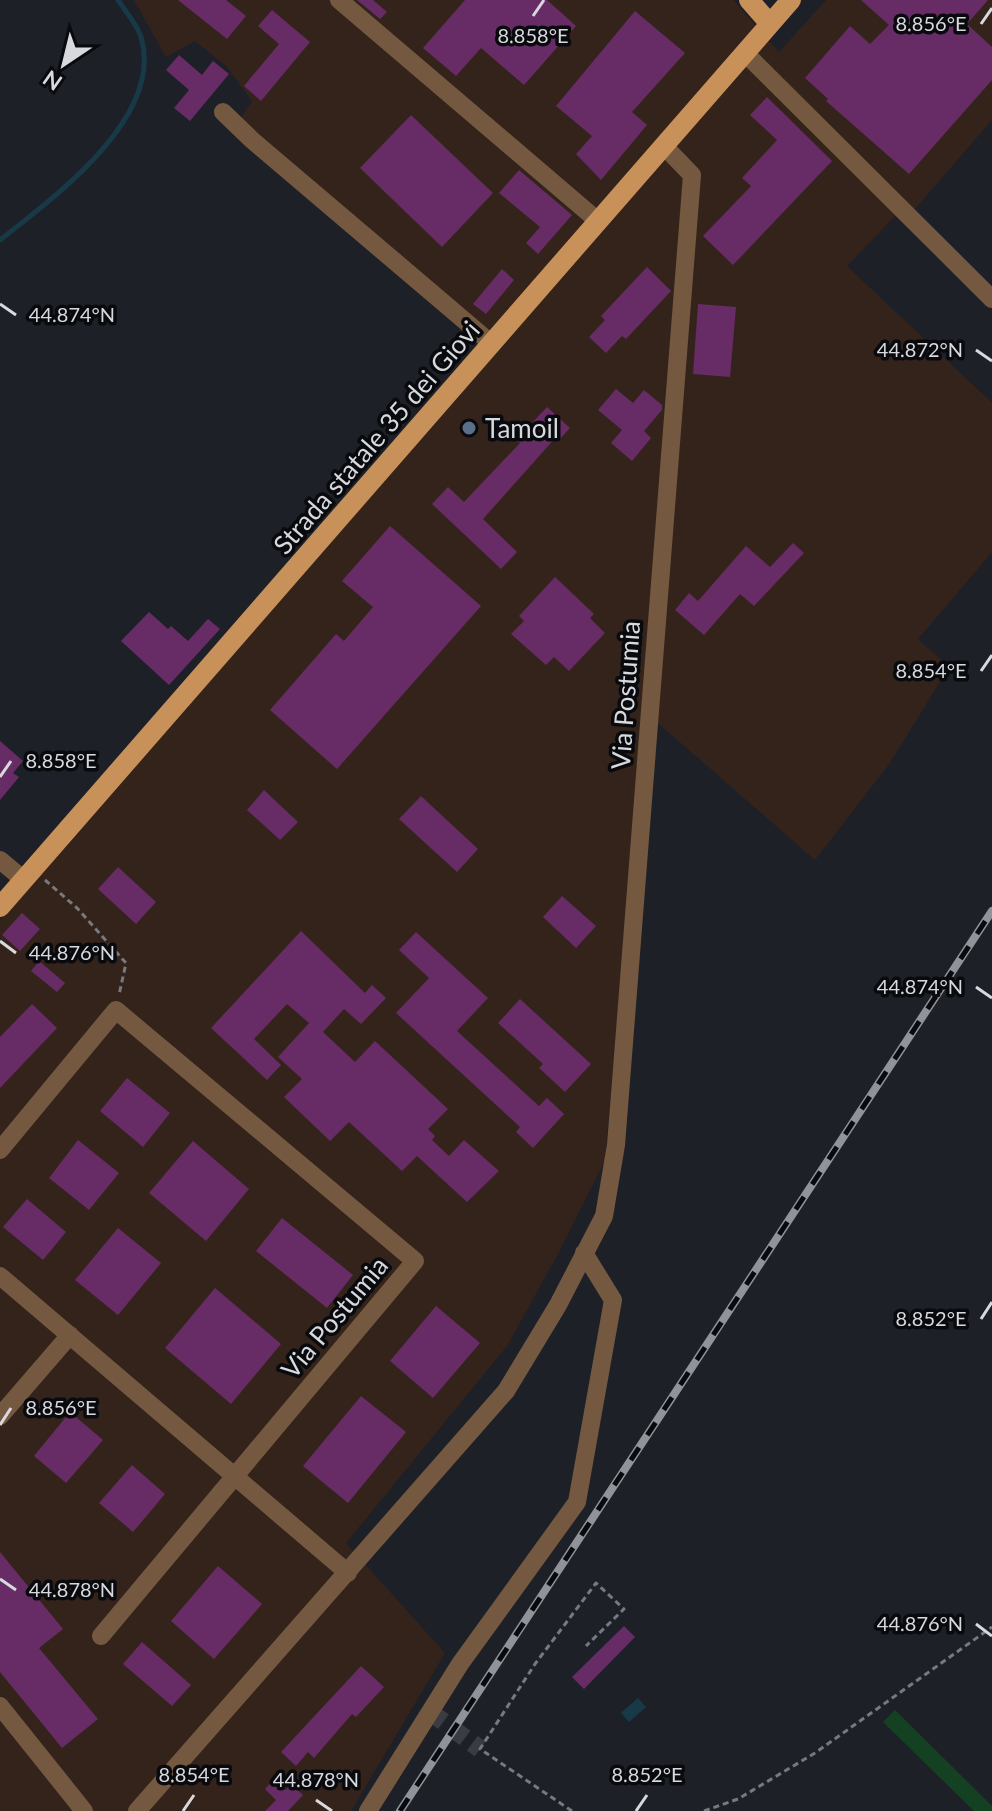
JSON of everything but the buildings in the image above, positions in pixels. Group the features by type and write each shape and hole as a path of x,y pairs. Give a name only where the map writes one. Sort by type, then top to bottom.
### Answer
{"main road":[{"path":"749,0 770,24"},
{"name":"Strada statale 35 dei Giovi","path":"0,907 791,0"}],"street":[{"path":"339,0 598,221"},
{"path":"745,53 992,299"},
{"path":"223,112 492,344"},
{"name":"Via Postumia","path":"137,1811 506,1391 558,1305 604,1216 616,1145 692,175 664,146"},
{"path":"0,860 24,880"},
{"path":"0,1150 116,1010"},
{"name":"Via Postumia","path":"101,1636 415,1261 116,1010"},
{"path":"368,1811 460,1664 577,1502 613,1300 584,1253"},
{"path":"0,1276 348,1573"},
{"path":"0,1416 70,1335"},
{"path":"0,1706 84,1811"}],"path":[{"path":"24,880 45,880 77,908 126,963 116,1010"},
{"path":"572,1811 480,1749 535,1664 596,1583 624,1609 586,1646"},
{"path":"704,1811 738,1799 815,1753 992,1627"}],"shaded area":[{"path":"134,0 733,0 779,52 826,0 992,0 992,120 913,211 896,215 847,266 992,403 992,552 918,639 949,667 890,763 815,860 643,710 605,1161 507,1346 346,1543 445,1653 351,1811 0,1811 0,921 502,346 243,121 242,116 252,101 226,66 195,41 166,57"}],"green space":[{"path":"895,1710 992,1806 992,1811 974,1811 883,1722"}],"water":[{"path":"638,1698 646,1707 629,1722 621,1713"}],"waterway":[{"path":"0,240 75,178 100,152 121,125 137,96 144,67 141,37 118,0"}],"tunnel":[{"path":"429,1711 480,1749"}],"railway":[{"path":"400,1811 992,911"}],"place":[{"name":"Tamoil","path":"469,428"}]}
